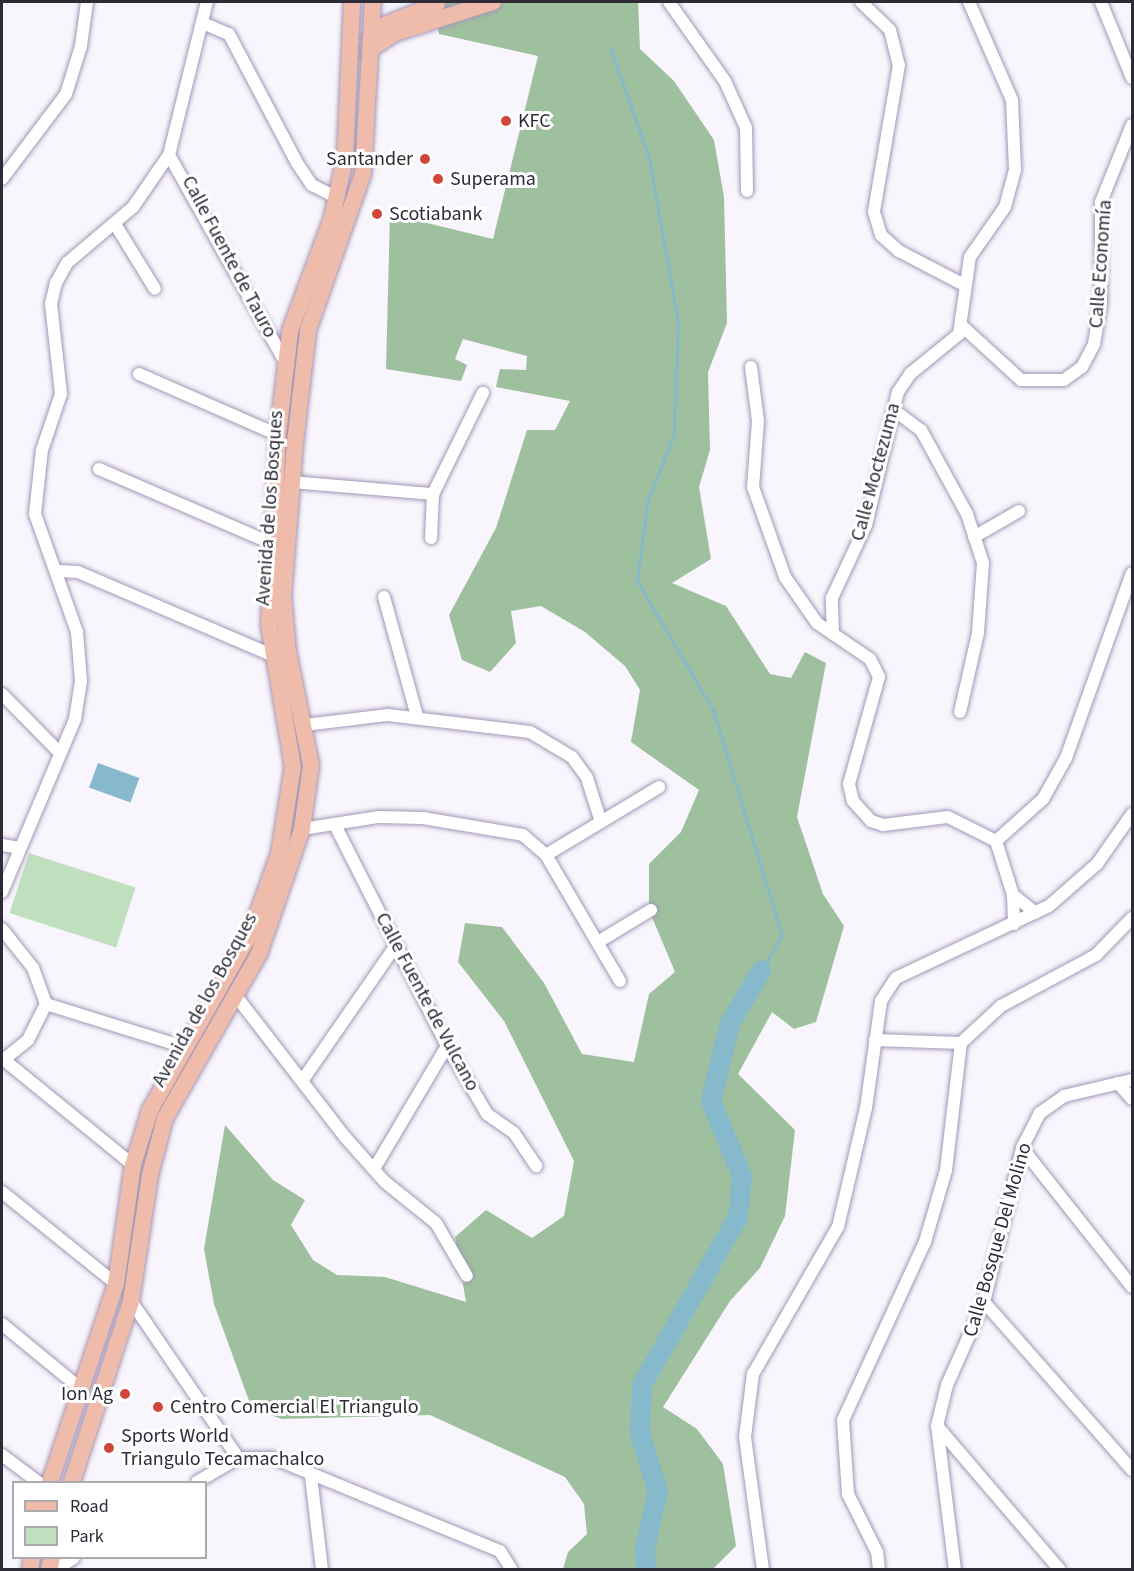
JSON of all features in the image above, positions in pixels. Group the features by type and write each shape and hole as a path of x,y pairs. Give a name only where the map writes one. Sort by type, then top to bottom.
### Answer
{"main road":[{"name":"Avenida de los Bosques","path":"51,1481 116,1284 133,1166 157,1092 251,932 279,854 293,748 280,653 271,543 278,435 285,362 297,307 332,218 346,145 352,2"},
{"name":"Avenida de los Bosques","path":"72,1481 131,1301 150,1175 165,1118 236,996 278,910 302,829 311,765 305,725 280,653 292,482 308,330 363,174 373,2"},
{"path":"414,2 446,6 493,2"},
{"path":"372,48 446,6"},
{"path":"382,26 446,6"},
{"path":"332,218 347,194 355,164 358,60"}],"street":[{"path":"2,179 66,94 81,46 87,2"},
{"path":"2,892 75,719 81,681 77,632 59,571 34,514 42,450 61,394 51,304 67,263 115,224 169,154 205,24 207,2"},
{"path":"669,2 725,81 746,128 747,191"},
{"path":"861,2 890,30 898,65 874,212 881,235 899,251 962,284"},
{"path":"962,326 962,284 970,257 1005,207 1018,135 1012,99 969,2"},
{"path":"1101,2 1132,78"},
{"path":"205,24 229,34 307,178 336,197"},
{"name":"Calle Economía","path":"962,326 1021,380 1064,380 1082,367 1094,344 1101,303 1101,202 1132,125"},
{"name":"Calle Fuente de Tauro","path":"169,154 285,362"},
{"path":"115,224 155,289"},
{"name":"Calle Moctezuma","path":"833,634 832,598 866,525 894,410 910,374 962,326"},
{"path":"751,367 758,421 753,487 785,577 802,607 833,634 870,659 879,677 849,784 859,811 883,825 948,817 996,841 1013,895 1014,924"},
{"path":"139,374 278,435"},
{"path":"431,538 433,494 483,393"},
{"path":"894,410 921,430 974,537 983,562 981,599 960,711"},
{"path":"99,469 271,543"},
{"path":"292,482 433,494"},
{"path":"974,537 1019,511"},
{"path":"59,571 78,572 280,653"},
{"path":"996,841 1043,799 1066,758 1132,573"},
{"path":"384,597 417,716"},
{"path":"2,694 60,753"},
{"path":"305,725 417,716 530,732 552,741 587,778 601,822"},
{"path":"546,855 659,787"},
{"path":"763,1569 745,1437 753,1374 838,1227 866,1108 881,1001 896,978 1036,913 1097,864 1132,814"},
{"path":"302,829 379,817 492,826 523,836 546,855 620,981"},
{"name":"Calle Fuente de Vulcano","path":"335,825 447,1046 487,1114 514,1133 536,1166"},
{"path":"2,845 20,848"},
{"path":"1013,895 1036,913"},
{"path":"598,942 651,910"},
{"path":"879,1569 877,1552 848,1494 843,1420 925,1242 946,1170 961,1043 1001,1006 1096,955 1132,918"},
{"path":"2,930 33,968 46,1004 28,1040 2,1060 133,1166"},
{"path":"302,1081 396,945"},
{"path":"236,996 374,1169 436,1223 467,1276"},
{"path":"46,1004 184,1047"},
{"path":"875,1040 961,1043"},
{"path":"374,1169 447,1046"},
{"name":"Calle Bosque Del Molino","path":"955,1569 937,1426 947,1385 984,1302 1022,1148 1040,1113 1064,1096 1132,1080"},
{"path":"1118,1083 1132,1099"},
{"path":"1022,1148 1132,1287"},
{"path":"2,1191 116,1284"},
{"path":"131,1301 238,1458"},
{"path":"984,1302 1132,1470"},
{"path":"2,1324 80,1388"},
{"path":"937,1426 1060,1569"},
{"path":"2,1455 37,1481"},
{"path":"199,1481 238,1458 273,1458 311,1476 500,1551 512,1569"},
{"path":"311,1476 322,1569"},
{"path":"54,1569 71,1559"}],"green space":[{"path":"434,2 638,2 640,49 674,81 714,140 724,197 727,323 708,372 710,450 699,487 711,559 672,583 726,606 770,674 791,678 805,652 826,663 797,817 823,894 844,926 816,1022 794,1029 772,1012 738,1074 795,1130 785,1216 760,1268 730,1301 663,1407 697,1429 723,1464 736,1546 713,1569 563,1569 568,1552 587,1534 584,1504 565,1477 430,1415 282,1419 252,1409 214,1304 204,1249 225,1125 273,1180 305,1200 291,1225 313,1260 337,1275 385,1277 466,1302 455,1237 486,1210 532,1238 564,1216 574,1161 504,1021 458,962 465,923 502,927 544,983 582,1054 634,1062 649,994 675,972 649,910 649,864 681,832 699,790 631,742 640,690 625,666 585,632 541,606 511,611 516,643 490,672 462,660 449,615 496,528 527,430 555,430 570,401 496,387 500,369 526,370 527,356 463,339 455,359 467,365 461,381 386,369 390,214 493,239 538,56 439,34"},
{"path":"29,853 136,888 116,948 10,913"}],"water":[{"path":"98,763 139,778 130,802 89,787"}],"waterway":[{"path":"611,50 649,158 678,323 674,434 647,503 637,581 713,710 782,935 761,971"},
{"path":"646,1570 645,1548 658,1492 640,1434 642,1385 738,1217 742,1176 711,1101 730,1023 761,971"}],"tunnel":[{"path":"358,60 362,43 379,29"}],"place":[{"name":"KFC","path":"506,121"},
{"name":"Santander","path":"425,159"},
{"name":"Superama","path":"438,179"},
{"name":"Scotiabank","path":"377,214"},
{"name":"Ion Ag","path":"125,1394"},
{"name":"Centro Comercial El Triangulo","path":"158,1407"},
{"name":"Sports World Triangulo Tecamachalco","path":"109,1448"}]}
